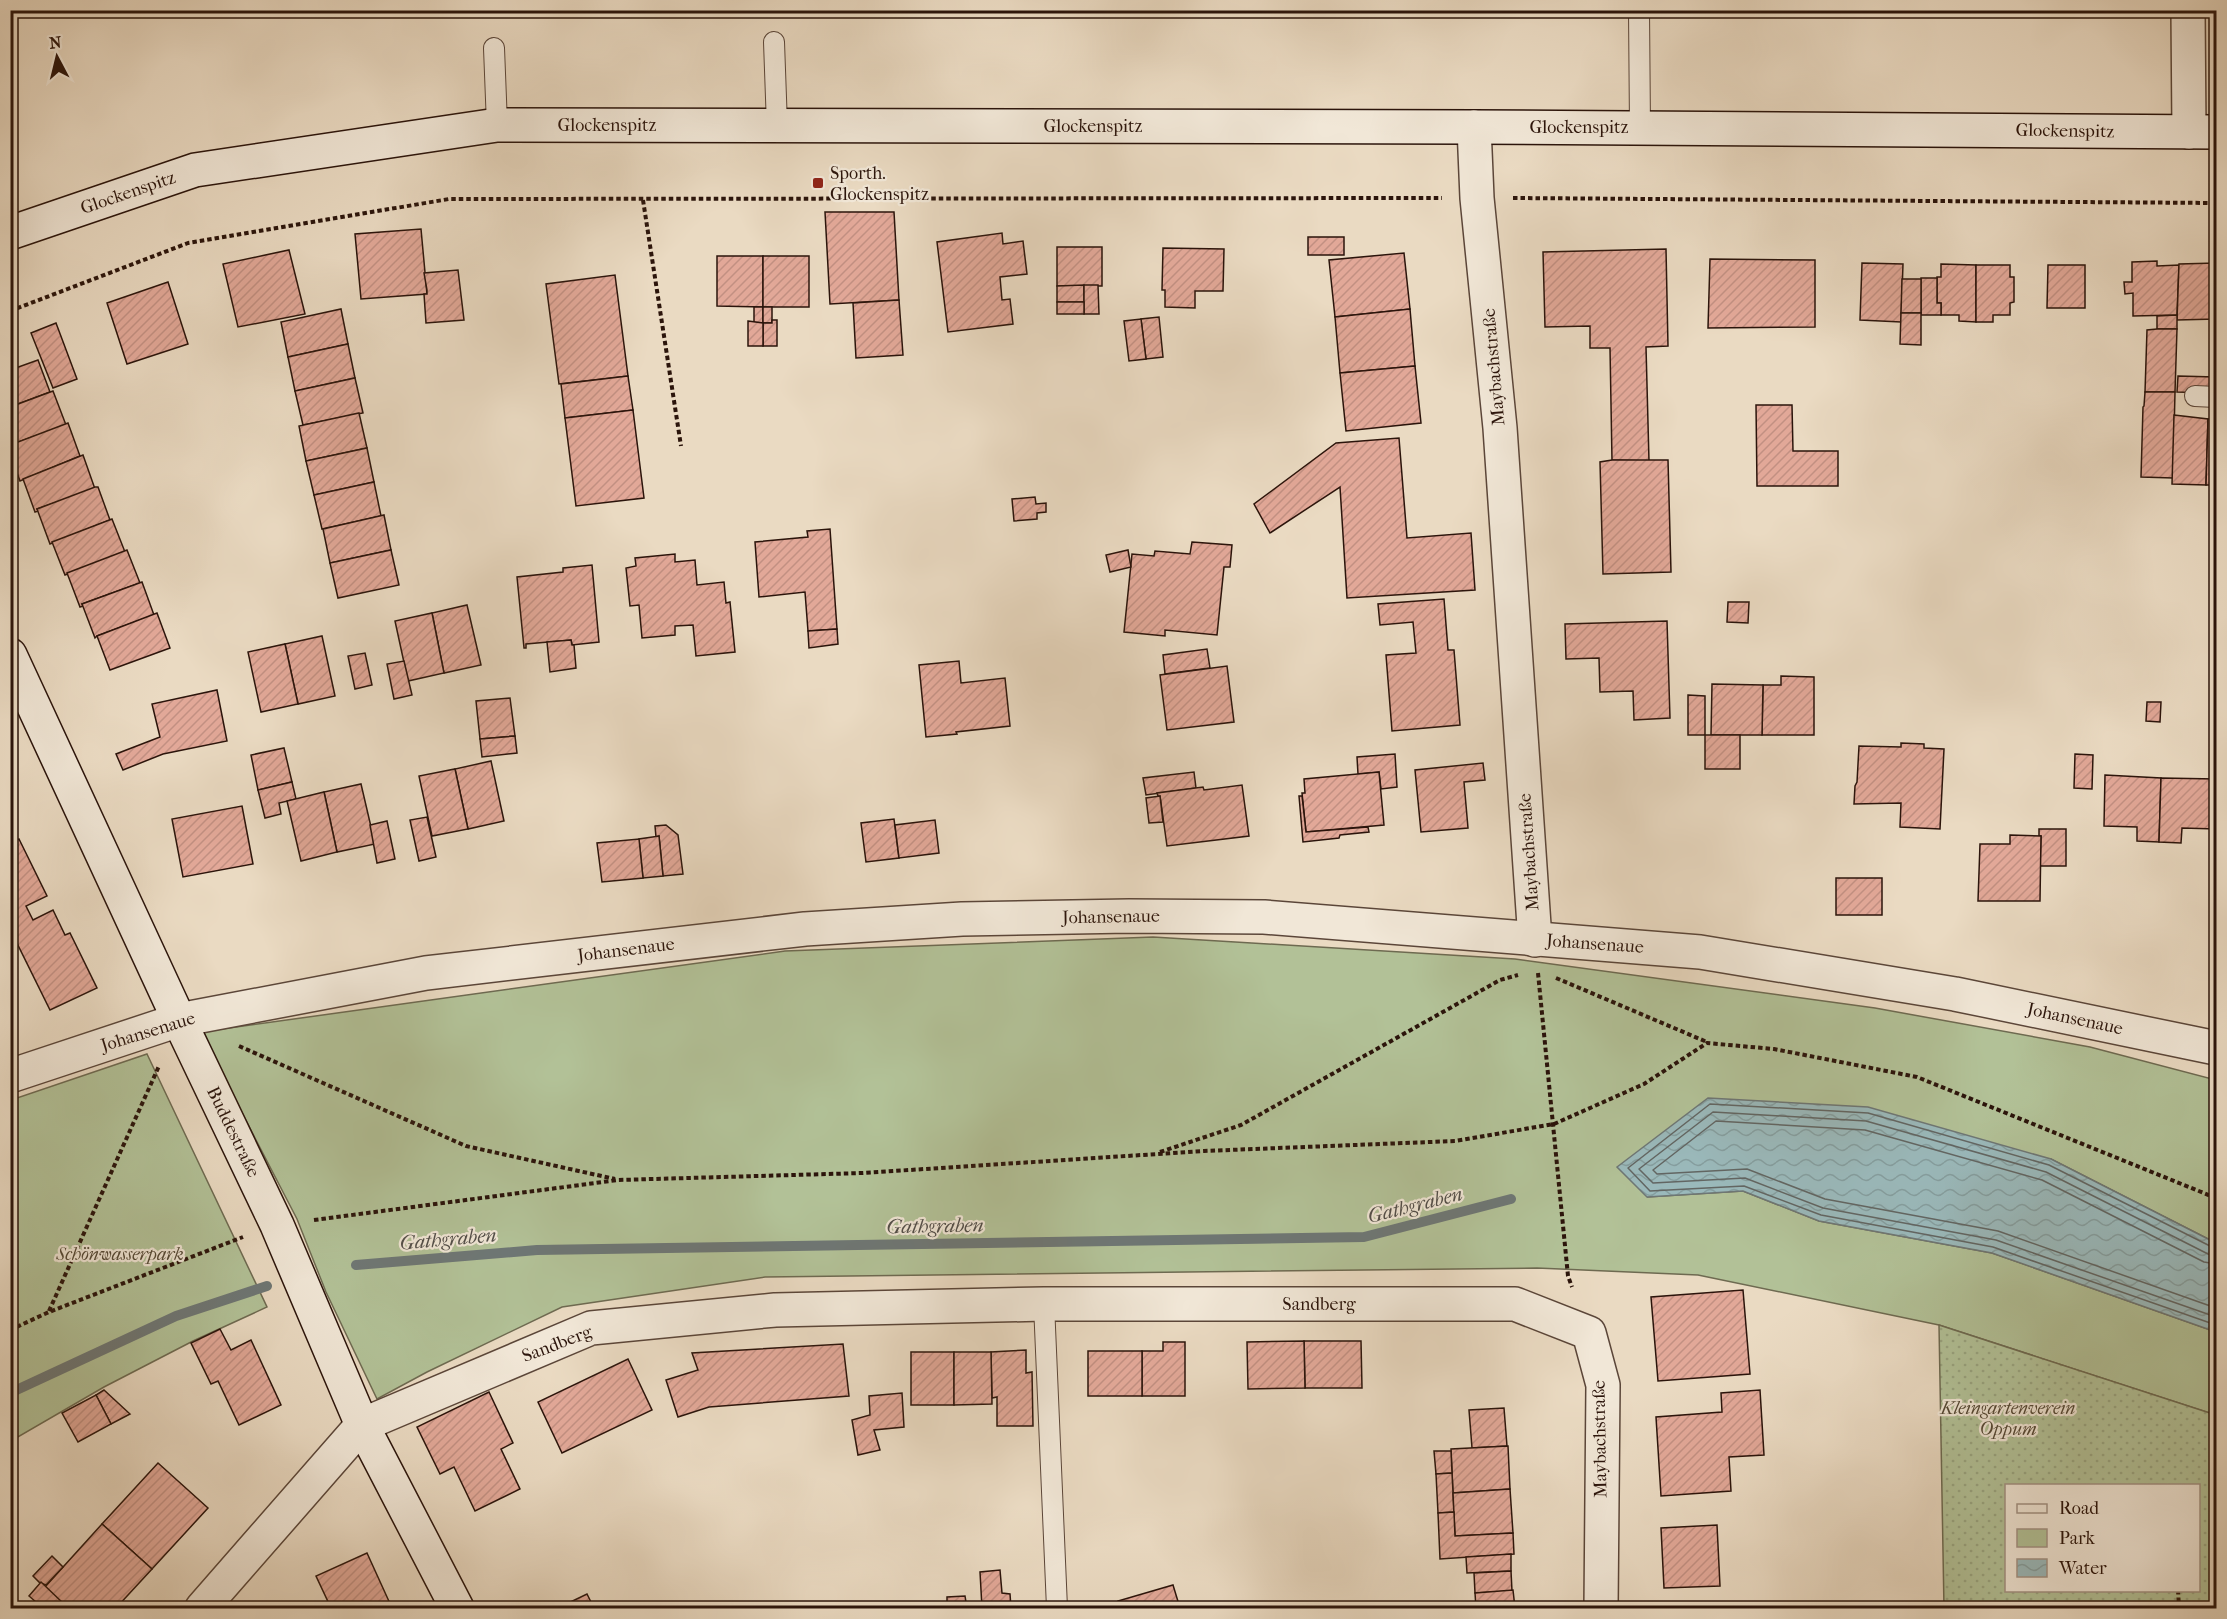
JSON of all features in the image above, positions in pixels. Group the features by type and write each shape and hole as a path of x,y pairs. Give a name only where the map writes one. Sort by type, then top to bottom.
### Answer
{"street":[{"name":"Glockenspitz","path":"10,233 195,170 497,125 1474,127 2203,132 2188,10"},
{"name":"Maybachstraße","path":"1474,127 1477,198 1500,428 1536,955"},
{"name":"Buddestraße","path":"10,655 277,1225 362,1425 456,1608"},
{"name":"Johansenaue","path":"10,1076 179,1020 426,972 805,929 951,920 1129,916 1264,918 1536,955 1700,952 1955,994 2217,1048"},
{"name":"Sandberg","path":"202,1608 362,1425 591,1328 775,1310 1044,1304 1515,1304 1589,1333"},
{"name":"Maybachstraße","path":"1589,1333 1603,1386 1601,1608"}],"lane":[{"path":"1640,10 1640,128"},
{"path":"774,42 777,126"},
{"path":"494,48 497,125"},
{"path":"2195,396 2217,397"},
{"path":"1044,1304 1057,1608"}],"path":[{"path":"10,311 188,243 449,199 1477,198 2217,203"},
{"path":"643,200 681,446"},
{"path":"1536,955 1707,1043 1774,1049 1917,1077 2217,1198"},
{"path":"1536,955 1568,1276 1589,1333"},
{"path":"1155,1154 1241,1125 1500,980 1536,955"},
{"path":"49,1312 179,1020"},
{"path":"232,1043 466,1146 618,1180"},
{"path":"10,1330 49,1312 277,1225 618,1180 863,1173 1155,1154 1455,1141 1554,1124 1644,1084 1707,1043"},
{"path":"2178,1592 2179,1608"}],"green space":[{"path":"1153,937 1515,959 1875,1008 2090,1047 2216,1080 2216,1243 2051,1159 1647,1197 1743,1191 1819,1221 1992,1253 2216,1332 2216,1415 1939,1325 1698,1275 1537,1268 765,1277 562,1307 427,1372 377,1399 326,1292 297,1219 200,1032 785,951"},
{"name":"Schönwasserpark","path":"147,1054 267,1307 193,1341 104,1387 11,1441 11,1100"},
{"name":"Kleingartenverein Oppum","path":"1939,1325 2216,1415 2216,1608 1944,1608"}],"water":[{"path":"1708,1098 1868,1107 2051,1159 2216,1243 2216,1332 1992,1253 1819,1221 1743,1191 1647,1197 1617,1167"}],"building":[{"path":"825,212 894,212 899,300 830,304"},
{"path":"421,229 427,294 361,299 355,234"},
{"path":"1002,233 1003,244 1023,241 1027,274 1000,277 1002,300 1010,299 1013,324 948,332 937,242"},
{"path":"1308,237 1344,237 1344,255 1308,255"},
{"path":"1057,247 1102,247 1102,286 1057,286"},
{"path":"1163,248 1224,249 1223,291 1195,291 1195,308 1165,307 1165,290 1162,290"},
{"path":"1666,249 1668,346 1646,347 1649,461 1612,460 1610,348 1590,348 1590,326 1545,327 1543,252"},
{"path":"289,250 305,314 238,327 223,264"},
{"path":"1404,253 1410,309 1335,317 1329,260"},
{"path":"717,256 763,256 763,307 717,306"},
{"path":"763,256 809,256 809,307 763,307"},
{"path":"1710,259 1815,260 1815,327 1708,328"},
{"path":"2157,261 2157,266 2179,265 2177,315 2133,316 2133,293 2125,294 2124,282 2132,282 2132,262"},
{"path":"1862,263 1903,264 1901,322 1860,320"},
{"path":"2216,263 2216,319 2177,320 2179,264"},
{"path":"1941,264 1976,265 1976,322 1959,321 1959,315 1941,315 1941,303 1937,303 1937,277 1941,277"},
{"path":"1976,265 2010,265 2010,277 2014,277 2014,302 2010,303 2010,315 1993,315 1993,322 1976,322"},
{"path":"2048,265 2085,265 2085,308 2047,308"},
{"path":"458,270 464,320 426,323 424,294 427,294 427,290 424,273"},
{"path":"615,275 628,376 559,384 546,284"},
{"path":"1921,278 1937,278 1937,303 1941,303 1941,315 1921,315"},
{"path":"1902,279 1921,279 1921,313 1901,313"},
{"path":"168,282 188,344 127,364 107,303"},
{"path":"1084,285 1084,302 1057,302 1057,286"},
{"path":"1084,285 1098,285 1099,314 1084,314"},
{"path":"899,300 903,355 856,358 853,303"},
{"path":"1057,302 1084,302 1084,314 1057,314"},
{"path":"754,307 763,307 763,323 754,323"},
{"path":"763,307 772,307 772,323 763,323"},
{"path":"341,309 348,344 288,357 281,322"},
{"path":"1410,309 1415,366 1340,373 1335,317"},
{"path":"1901,313 1921,313 1921,345 1900,344"},
{"path":"2177,315 2177,329 2157,329 2157,316"},
{"path":"1159,317 1163,357 1146,359 1141,319"},
{"path":"1141,319 1146,359 1129,361 1124,321"},
{"path":"772,320 777,320 777,346 763,346 763,323 772,323"},
{"path":"748,321 763,323 763,346 748,346"},
{"path":"56,323 77,379 53,388 31,333"},
{"path":"2177,329 2175,392 2145,392 2147,330"},
{"path":"348,344 355,378 295,391 288,357"},
{"path":"38,360 50,392 10,407 10,370"},
{"path":"1415,366 1421,423 1346,431 1340,373"},
{"path":"628,376 633,410 565,418 561,384"},
{"path":"2178,376 2215,377 2214,393 2177,392"},
{"path":"355,378 363,413 303,425 295,391"},
{"path":"53,391 66,425 10,445 10,407"},
{"path":"2145,392 2175,392 2173,478 2141,477"},
{"path":"1756,405 1792,405 1793,451 1838,451 1838,486 1757,486"},
{"path":"633,410 644,498 576,506 565,418"},
{"path":"359,413 367,448 306,461 299,426"},
{"path":"2174,415 2208,419 2206,485 2172,484"},
{"path":"2208,419 2216,419 2216,485 2206,485"},
{"path":"68,423 80,456 20,481 10,453 10,445"},
{"path":"1399,438 1407,538 1471,533 1475,590 1347,598 1340,487 1270,533 1254,504 1336,443"},
{"path":"367,448 374,482 314,495 306,461"},
{"path":"83,455 95,489 37,509 38,511 35,512 23,479"},
{"path":"1668,460 1671,572 1603,574 1600,462"},
{"path":"374,482 381,516 322,529 314,495"},
{"path":"98,487 110,520 50,544 37,509"},
{"path":"1035,497 1036,504 1046,503 1046,512 1037,513 1037,519 1014,521 1012,499"},
{"path":"384,515 391,550 330,563 323,529"},
{"path":"112,519 125,552 65,575 52,542"},
{"path":"830,529 837,629 808,631 805,592 759,597 755,542 808,537 807,531"},
{"path":"1192,542 1232,545 1230,567 1224,567 1217,635 1165,630 1165,636 1124,632 1132,554 1154,556 1155,551 1190,554"},
{"path":"127,550 140,583 82,604 83,606 80,607 67,573"},
{"path":"391,550 399,585 338,598 330,563"},
{"path":"1128,550 1131,567 1110,572 1106,555"},
{"path":"675,554 675,562 695,560 697,585 724,582 726,603 730,602 735,652 696,656 693,625 675,626 675,635 642,638 639,605 630,606 626,568 636,566 635,558"},
{"path":"592,565 599,642 572,645 571,640 526,644 524,648 517,577 563,572 563,568"},
{"path":"142,582 154,615 95,638 82,604"},
{"path":"1444,599 1448,650 1454,650 1460,725 1392,731 1386,655 1416,653 1413,622 1380,625 1378,604"},
{"path":"1728,602 1749,602 1748,623 1727,622"},
{"path":"467,605 481,665 444,673 432,613"},
{"path":"157,613 170,648 110,670 97,636"},
{"path":"432,613 444,673 408,681 395,621"},
{"path":"1667,621 1670,718 1634,720 1633,691 1600,692 1599,658 1566,659 1565,624"},
{"path":"837,629 838,644 809,648 808,631"},
{"path":"322,636 335,696 298,704 285,644"},
{"path":"571,640 574,645 576,668 550,672 547,642"},
{"path":"285,644 298,704 261,712 248,652"},
{"path":"1207,649 1210,668 1165,674 1163,655"},
{"path":"365,653 372,685 355,689 348,656"},
{"path":"404,661 412,695 394,699 387,664"},
{"path":"959,661 961,683 1005,678 1010,726 926,737 919,665"},
{"path":"1227,666 1234,722 1167,730 1160,675"},
{"path":"1781,676 1814,677 1814,735 1762,735 1763,685 1781,685"},
{"path":"1712,684 1763,685 1762,735 1711,735"},
{"path":"217,690 227,741 163,754 123,770 116,754 160,737 152,704"},
{"path":"1688,695 1705,696 1705,735 1688,735"},
{"path":"510,698 515,736 480,739 476,701"},
{"path":"2147,702 2161,702 2160,722 2146,721"},
{"path":"1705,735 1740,735 1740,769 1705,769"},
{"path":"515,736 517,753 482,757 480,739"},
{"path":"1901,743 1924,744 1924,748 1944,749 1940,829 1900,827 1901,803 1854,804 1859,746 1901,747"},
{"path":"284,748 292,782 258,790 251,755"},
{"path":"1395,754 1397,787 1381,789 1379,772 1358,774 1357,757"},
{"path":"2075,754 2093,755 2092,789 2074,788"},
{"path":"491,761 504,821 468,829 455,769"},
{"path":"1483,763 1485,780 1464,782 1468,828 1421,832 1415,770"},
{"path":"455,769 468,829 432,836 419,776"},
{"path":"1194,772 1196,788 1146,795 1143,778"},
{"path":"1379,772 1384,825 1306,832 1302,793 1305,793 1304,779"},
{"path":"2105,775 2161,778 2159,842 2137,841 2137,827 2104,826"},
{"path":"2161,778 2216,779 2216,829 2182,828 2181,843 2159,842"},
{"path":"292,782 296,799 279,803 281,814 265,818 258,790"},
{"path":"361,784 375,844 337,852 324,792"},
{"path":"1242,785 1249,836 1167,846 1160,796 1157,793"},
{"path":"324,792 337,852 301,861 287,801"},
{"path":"1160,796 1163,822 1149,823 1146,798"},
{"path":"1299,796 1302,796 1306,832 1368,827 1369,832 1303,842"},
{"path":"242,806 253,864 183,877 172,819"},
{"path":"427,817 436,857 419,861 410,820"},
{"path":"894,819 899,858 866,862 861,823"},
{"path":"935,820 939,853 899,858 895,825"},
{"path":"387,821 395,859 377,863 370,825"},
{"path":"666,825 678,835 683,874 663,876 659,836 656,837 655,826"},
{"path":"2039,829 2066,829 2066,866 2040,866 2041,836 2039,836"},
{"path":"2010,835 2041,836 2040,901 1978,901 1980,844 2010,844"},
{"path":"659,836 663,876 643,878 639,839"},
{"path":"19,839 47,896 26,906 33,920 53,910 65,935 70,933 97,988 50,1010 10,929 10,843"},
{"path":"639,839 643,878 602,882 597,843"},
{"path":"1836,878 1882,878 1882,915 1836,915"},
{"path":"1743,1290 1750,1374 1658,1381 1651,1297"},
{"path":"220,1329 231,1350 251,1340 281,1405 239,1425 218,1381 211,1384 191,1343"},
{"path":"1304,1341 1361,1341 1362,1388 1305,1388"},
{"path":"1304,1341 1305,1388 1248,1389 1247,1342"},
{"path":"1163,1342 1185,1342 1185,1396 1142,1396 1142,1351 1163,1351"},
{"path":"843,1344 849,1396 709,1407 678,1417 666,1380 698,1370 692,1353"},
{"path":"1026,1350 1026,1373 1032,1372 1033,1426 997,1426 997,1397 992,1398 991,1352"},
{"path":"1088,1351 1142,1351 1142,1396 1088,1396"},
{"path":"911,1352 954,1352 954,1405 911,1405"},
{"path":"954,1352 991,1352 992,1404 954,1405"},
{"path":"628,1359 652,1410 562,1453 538,1402"},
{"path":"104,1390 130,1414 111,1424 96,1395"},
{"path":"1760,1390 1764,1455 1729,1457 1731,1491 1661,1496 1656,1417 1722,1412 1721,1393"},
{"path":"489,1392 513,1443 501,1449 520,1489 475,1511 454,1467 440,1474 417,1427"},
{"path":"902,1393 904,1427 874,1430 880,1450 858,1455 852,1420 870,1415 869,1396"},
{"path":"96,1395 111,1424 78,1442 62,1413"},
{"path":"1504,1408 1507,1446 1472,1448 1469,1410"},
{"path":"1508,1446 1510,1489 1453,1493 1451,1449"},
{"path":"1434,1451 1451,1451 1452,1473 1436,1474"},
{"path":"158,1463 208,1508 152,1569 102,1524"},
{"path":"1452,1473 1454,1512 1438,1513 1436,1474"},
{"path":"1510,1489 1513,1533 1455,1536 1453,1493"},
{"path":"1454,1512 1455,1536 1513,1533 1514,1554 1440,1559 1438,1513"},
{"path":"102,1524 152,1569 116,1608 68,1608 45,1587"},
{"path":"1717,1525 1720,1586 1664,1588 1661,1528"},
{"path":"367,1553 392,1608 331,1608 316,1576"},
{"path":"1511,1554 1511,1571 1467,1573 1466,1557"},
{"path":"52,1556 63,1567 46,1585 33,1576"},
{"path":"1000,1570 1002,1593 1010,1594 1011,1608 982,1608 980,1572"},
{"path":"1511,1571 1512,1591 1475,1593 1474,1573"},
{"path":"41,1582 65,1605 62,1608 43,1608 29,1596"},
{"path":"1173,1585 1180,1608 1120,1608 1118,1601"},
{"path":"1513,1590 1515,1608 1476,1608 1475,1593"},
{"path":"587,1594 594,1608 558,1608"},
{"path":"965,1596 967,1608 947,1608 947,1597"},
{"path":"34,1601 43,1608 28,1608"}],"waterway":[{"name":"Gathgraben","path":"356,1265 537,1250 1364,1237 1511,1199"},
{"name":"Gathgraben","path":"10,1393 176,1316 267,1286"}],"place":[{"name":"Sporth. Glockenspitz","path":"818,183"}]}
